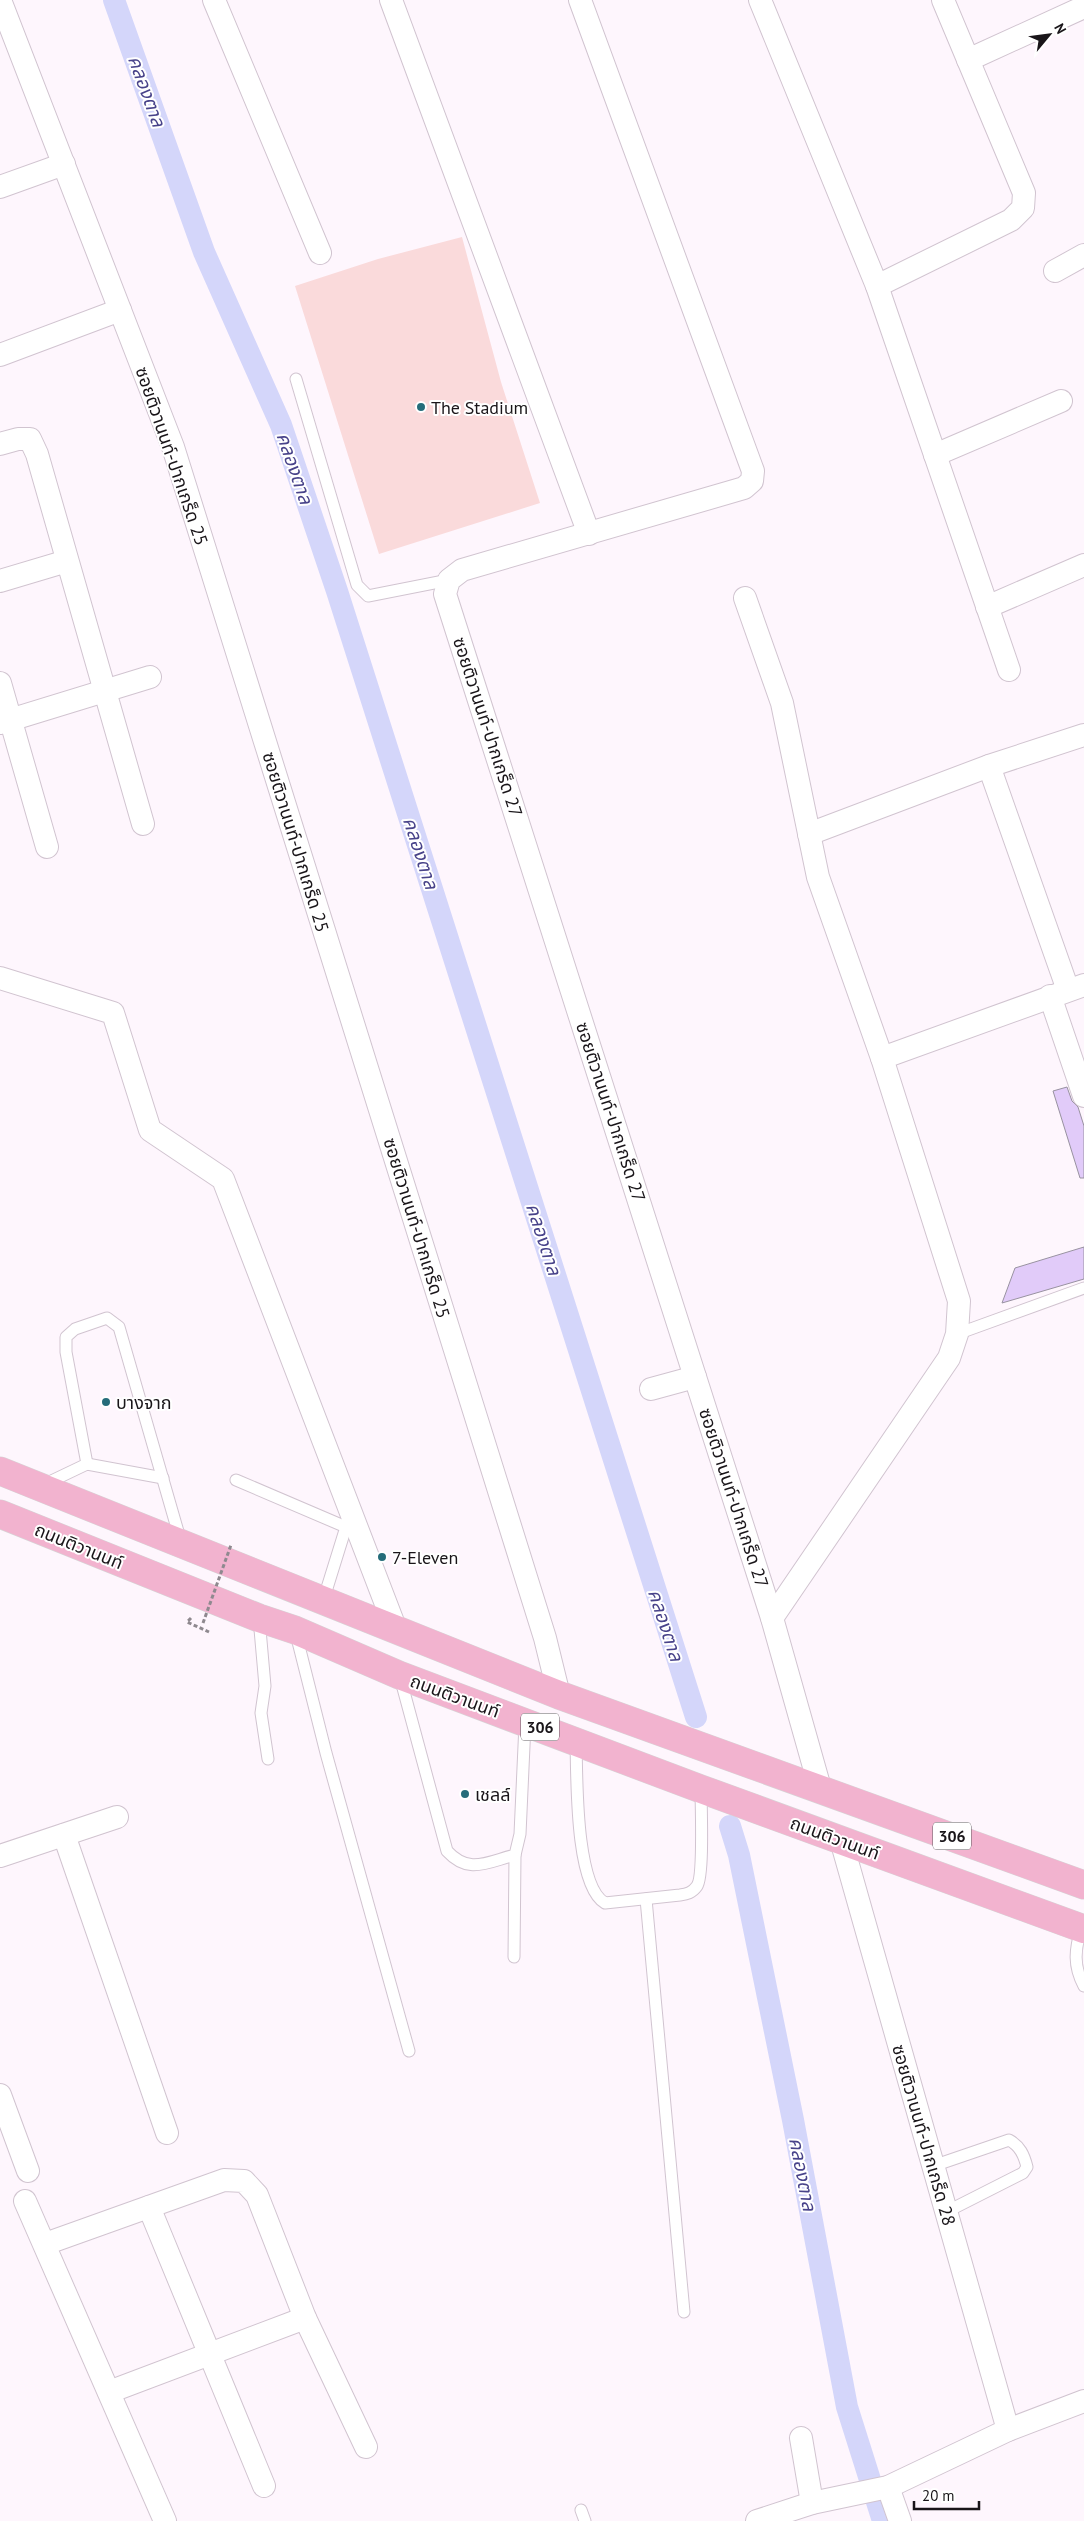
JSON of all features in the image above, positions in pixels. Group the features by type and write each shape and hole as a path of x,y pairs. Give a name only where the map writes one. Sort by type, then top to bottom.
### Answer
{"main road":[{"name":"306","path":"0,1471 559,1695 1084,1885"},
{"name":"ถนนติวานนท์","path":"0,1514 259,1618 295,1630 399,1675 701,1789 1083,1929"}],"street":[{"path":"214,0 320,253"},
{"path":"391,0 589,534"},
{"path":"449,580 462,570 744,488 752,481 752,471 580,0"},
{"path":"760,0 877,286 1009,670"},
{"path":"877,286 1011,220 1023,208 1024,193 943,0"},
{"path":"968,60 1084,7"},
{"name":"ซอยติวานนท์-ปากเกร็ด 25","path":"2,8 173,447 545,1638 559,1695"},
{"path":"0,187 64,164"},
{"path":"1056,271 1084,255"},
{"path":"0,355 120,310"},
{"path":"935,455 1061,401"},
{"path":"0,444 18,439 30,439 37,454 143,824"},
{"path":"0,581 67,561"},
{"path":"988,607 1084,565"},
{"name":"ซอยติวานนท์-ปากเกร็ด 27","path":"449,580 445,594 772,1618 820,1788"},
{"path":"745,598 782,703 818,877 882,1058 959,1301 957,1334 949,1358 772,1618"},
{"path":"5,721 150,678"},
{"path":"0,683 5,721 48,846"},
{"path":"809,834 989,766 1084,735"},
{"path":"989,766 1067,991 1084,1096"},
{"path":"0,978 112,1013 150,1130 223,1179 396,1630"},
{"path":"882,1058 1067,991"},
{"path":"651,1389 695,1377"},
{"path":"0,1856 117,1817"},
{"path":"64,1835 167,2133"},
{"name":"ซอยติวานนท์-ปากเกร็ด 28","path":"840,1840 1008,2430"},
{"path":"0,2095 28,2171"},
{"path":"45,2244 224,2180 244,2180 256,2195 305,2318 366,2447"},
{"path":"26,2201 165,2521"},
{"path":"149,2206 264,2486"},
{"path":"110,2392 210,2352 305,2318"},
{"path":"757,2521 812,2503 884,2489 1008,2430 1084,2401"},
{"path":"800,2438 812,2503"},
{"path":"884,2489 900,2521"}],"lane":[{"path":"296,379 357,585 368,596 449,580"},
{"path":"957,1334 1084,1288"},
{"path":"87,1464 84,1438 66,1352 66,1337 75,1329 107,1318 119,1327 182,1545"},
{"path":"40,1487 87,1464 163,1478"},
{"path":"236,1480 346,1527 322,1601"},
{"path":"259,1618 265,1686 261,1712 268,1759"},
{"path":"295,1630 326,1753 409,2051"},
{"path":"399,1675 447,1851 456,1861 471,1866 515,1855"},
{"path":"514,1956 515,1855 520,1834 525,1722"},
{"path":"576,1741 578,1805 586,1872 598,1899 605,1903 690,1893 698,1885 701,1846 701,1789"},
{"path":"646,1899 684,2312"},
{"path":"1083,1929 1075,1949 1076,1961 1084,1986"},
{"path":"933,2166 1009,2140 1017,2144 1025,2158 1027,2167 1023,2173 946,2212"}],"path":[{"path":"209,1632 187,1622 189,1617 202,1623 231,1545"}],"shaded area":[{"name":"The Stadium","path":"462,237 501,382 540,503 379,554 295,286 378,259"}],"building":[{"path":"1067,1087 1072,1101 1078,1107 1084,1126 1084,1178 1080,1178 1053,1091"},
{"path":"1084,1247 1084,1279 1002,1303 1015,1268"}],"waterway":[{"name":"คลองตาล","path":"114,0 204,252 281,425 337,591 696,1717"},
{"name":"คลองตาล","path":"730,1826 739,1855 793,2120 847,2407 883,2521"}],"place":[{"name":"The Stadium","path":"421,407"},
{"name":"บางจาก","path":"106,1402"},
{"name":"7-Eleven","path":"382,1557"},
{"name":"เชลล์","path":"465,1794"}]}
